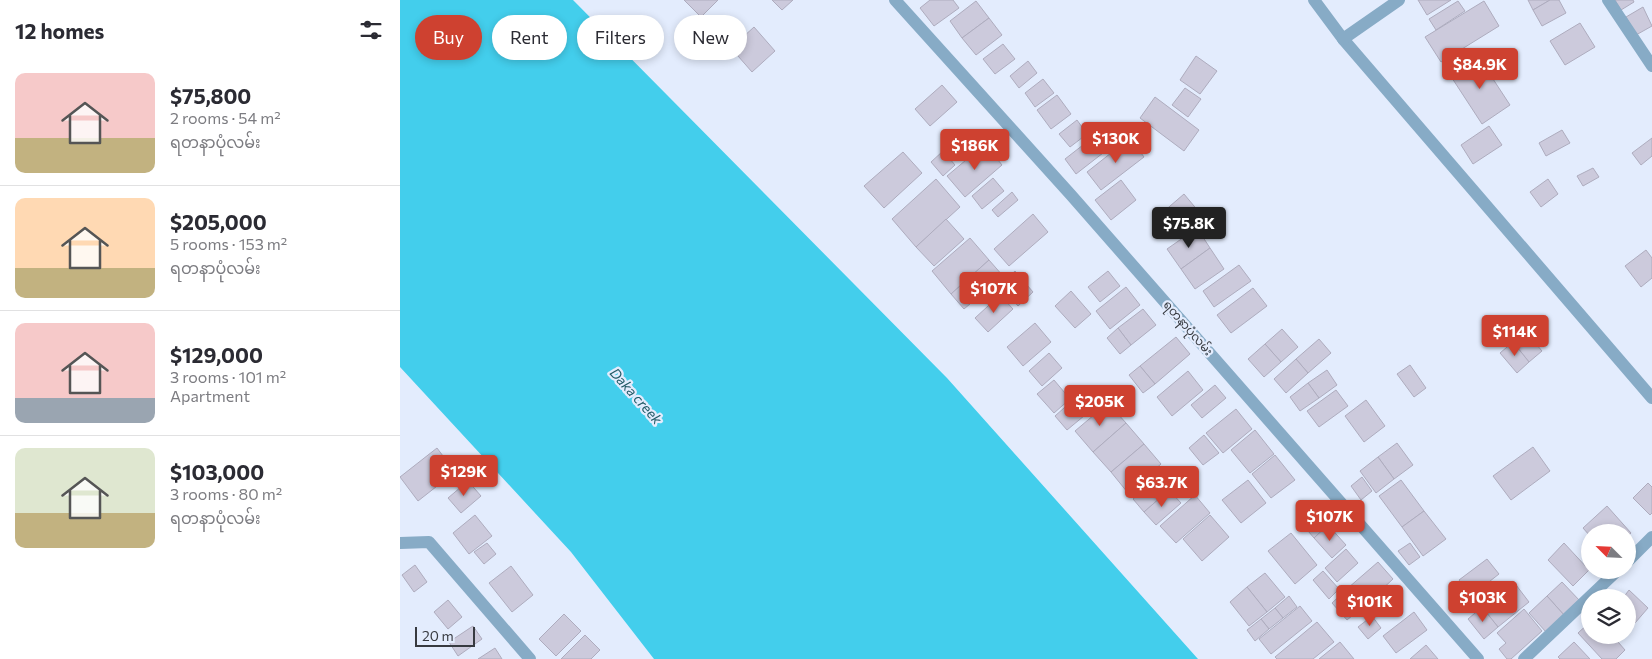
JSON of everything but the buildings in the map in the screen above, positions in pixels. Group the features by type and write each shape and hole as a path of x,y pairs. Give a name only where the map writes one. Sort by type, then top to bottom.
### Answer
{"street":[{"name":"ရတနာပုံလမ်း","path":"895,0 1065,188 1478,659"},
{"path":"1314,0 1343,39 1652,398"},
{"path":"1343,39 1400,0"},
{"path":"1608,0 1652,66"},
{"path":"1636,553 1652,537"},
{"path":"400,543 430,542 530,659"},
{"path":"1524,659 1608,579"}],"water":[{"name":"Daka creek","path":"400,0 573,0 588,15 577,15 577,60 632,60 947,378 1198,659 654,659 571,552 400,367"}]}
